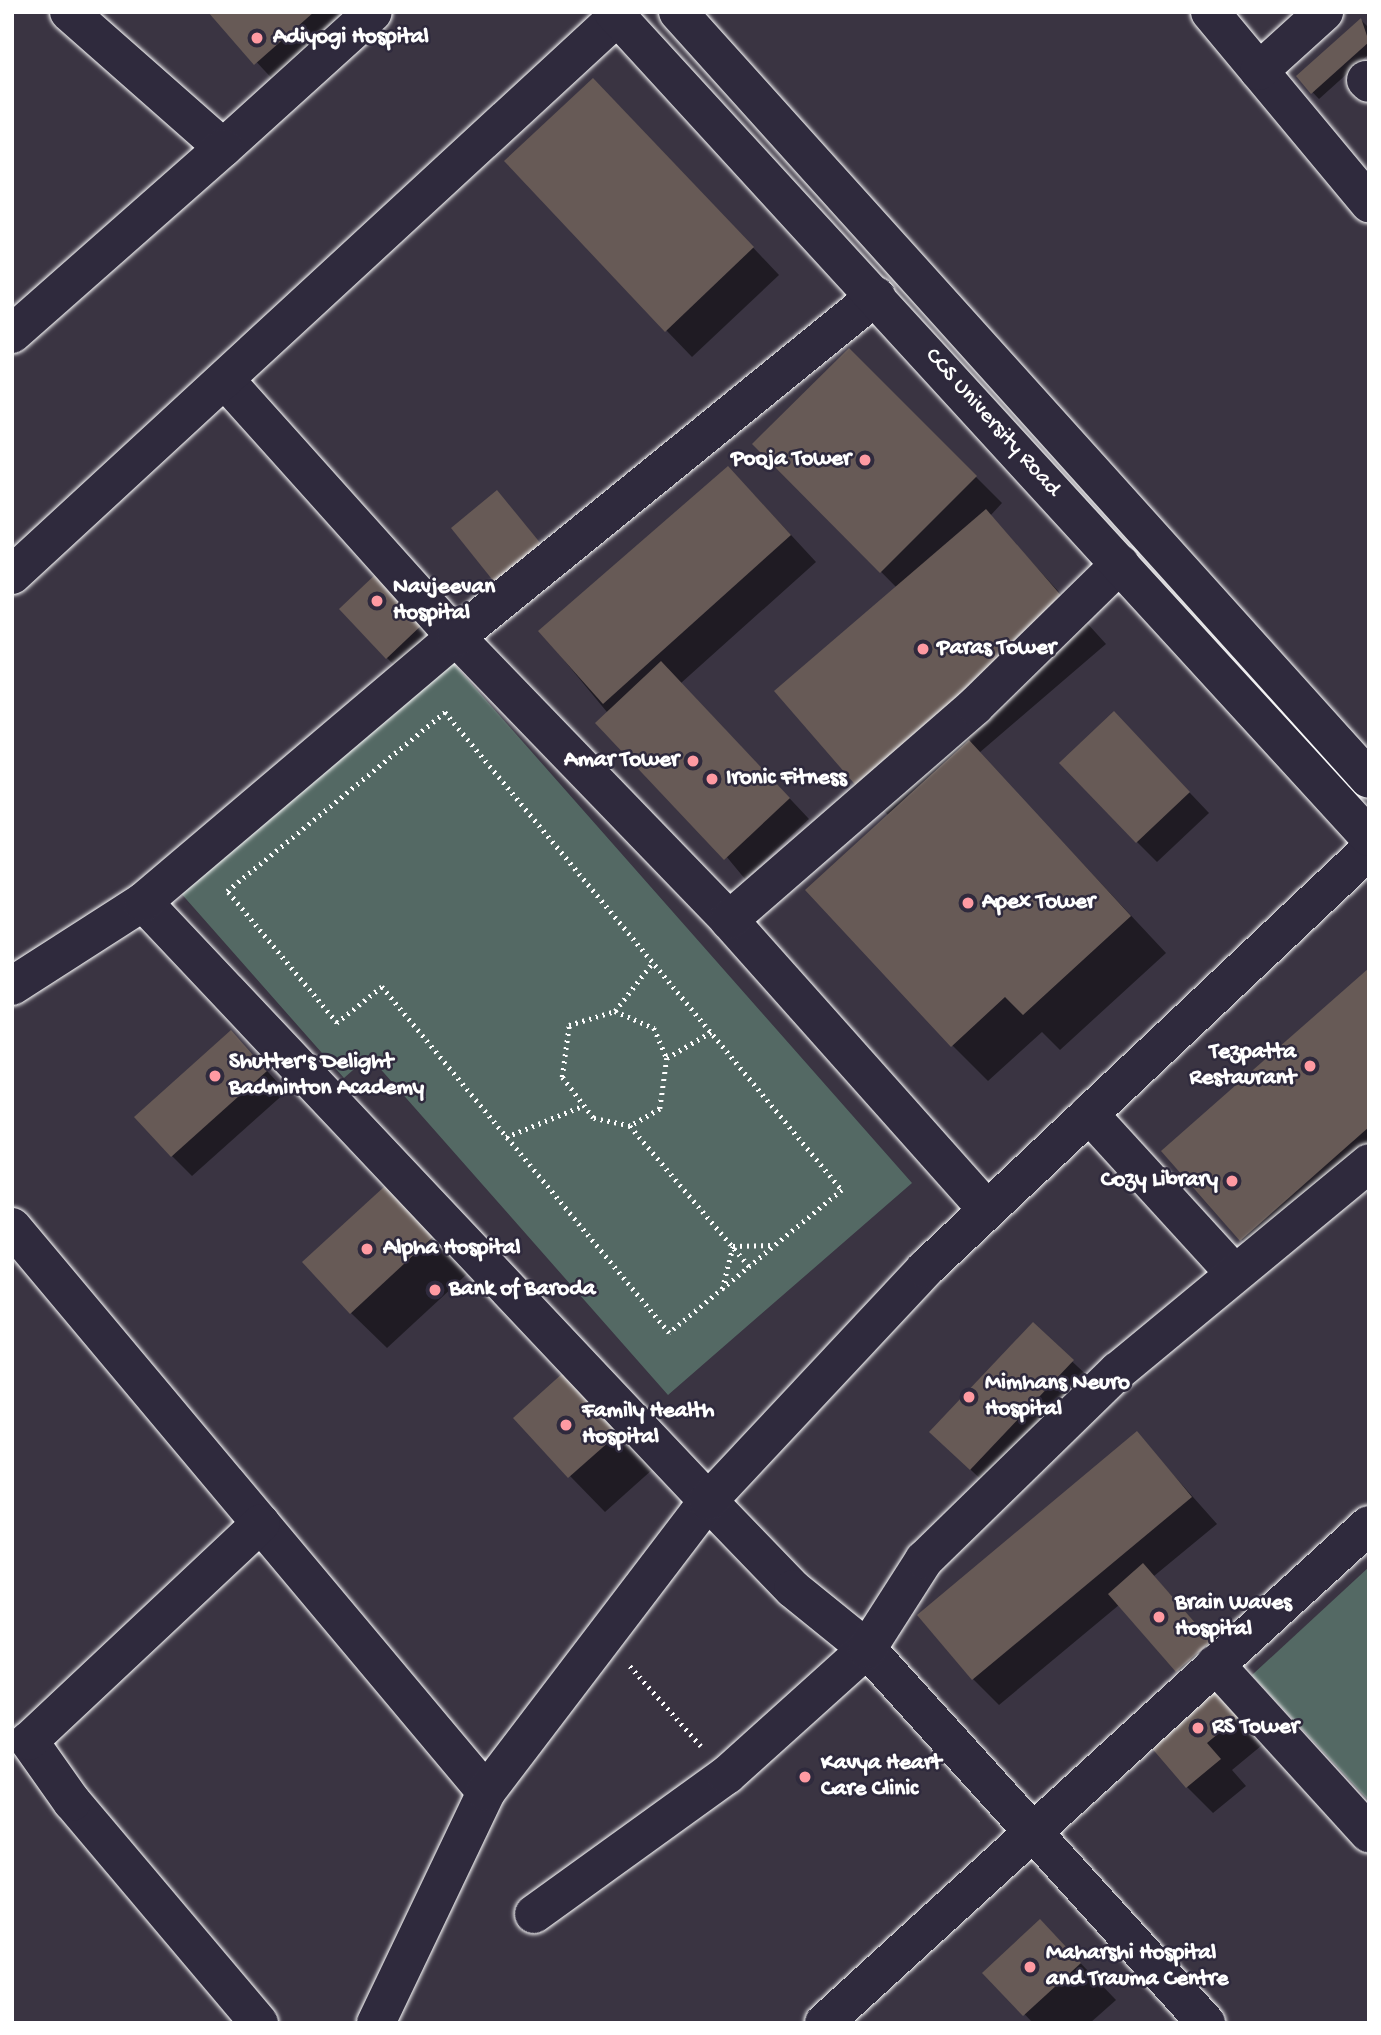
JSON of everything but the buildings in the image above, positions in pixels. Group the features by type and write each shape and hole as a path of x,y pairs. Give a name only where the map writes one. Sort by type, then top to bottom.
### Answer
{"main road":[{"path":"69,12 223,148"},
{"path":"12,334 373,12"},
{"name":"CCS University Road","path":"678,12 1369,779"},
{"path":"1210,12 1369,203"},
{"path":"1259,71 1324,12"},
{"path":"12,575 226,381 615,15"},
{"name":"CCS University Road","path":"615,15 876,296 1369,837"},
{"path":"12,986 143,902 456,637 876,296"},
{"path":"226,381 456,637 729,920 987,1210"},
{"path":"729,920 975,706 1119,564"},
{"path":"376,2023 486,1792 708,1501 987,1210 1369,850"},
{"path":"143,902 793,1589 867,1649 1038,1833 1206,2023"},
{"path":"1089,1114 1234,1273"},
{"path":"534,1914 727,1775 867,1649 924,1560 1118,1371 1369,1163"},
{"path":"12,1227 486,1792"},
{"path":"259,2023 72,1802 29,1741 261,1523"},
{"path":"837,2019 1215,1664 1369,1525"},
{"path":"1215,1664 1369,1833"}],"path":[{"path":"445,712 711,1032 842,1190 669,1333 382,987 337,1023 227,891 445,712"},
{"path":"615,1012 654,1028 667,1058 660,1109 630,1126 606,1125 580,1107 562,1077 569,1025 615,1012 653,962"},
{"path":"667,1058 711,1032"},
{"path":"506,1138 580,1107"},
{"path":"630,1126 750,1267"},
{"path":"733,1247 776,1245"},
{"path":"722,1290 733,1247"},
{"path":"620,1654 727,1775"}],"green space":[{"path":"448,657 912,1183 668,1395 369,1056 344,1078 179,891"},
{"path":"1369,1567 1369,1801 1252,1675"}],"place":[{"name":"Adiyogi Hospital","path":"257,38"},
{"name":"Pooja Tower","path":"865,460"},
{"name":"Navjeevan Hospital","path":"377,601"},
{"name":"Paras Tower","path":"923,649"},
{"name":"Amar Tower","path":"693,761"},
{"name":"Ironic Fitness","path":"712,779"},
{"name":"Apex Tower","path":"968,903"},
{"name":"Tezpatta Restaurant","path":"1310,1066"},
{"name":"Shutter's Delight Badminton Academy","path":"215,1076"},
{"name":"Cozy Library","path":"1232,1181"},
{"name":"Alpha Hospital","path":"367,1249"},
{"name":"Bank of Baroda","path":"435,1290"},
{"name":"Mimhans Neuro Hospital","path":"969,1397"},
{"name":"Family Health Hospital","path":"566,1425"},
{"name":"Brain Waves Hospital","path":"1159,1617"},
{"name":"RS Tower","path":"1198,1728"},
{"name":"Kavya Heart Care Clinic","path":"805,1777"},
{"name":"Maharshi Hospital and Trauma Centre","path":"1030,1967"}]}
